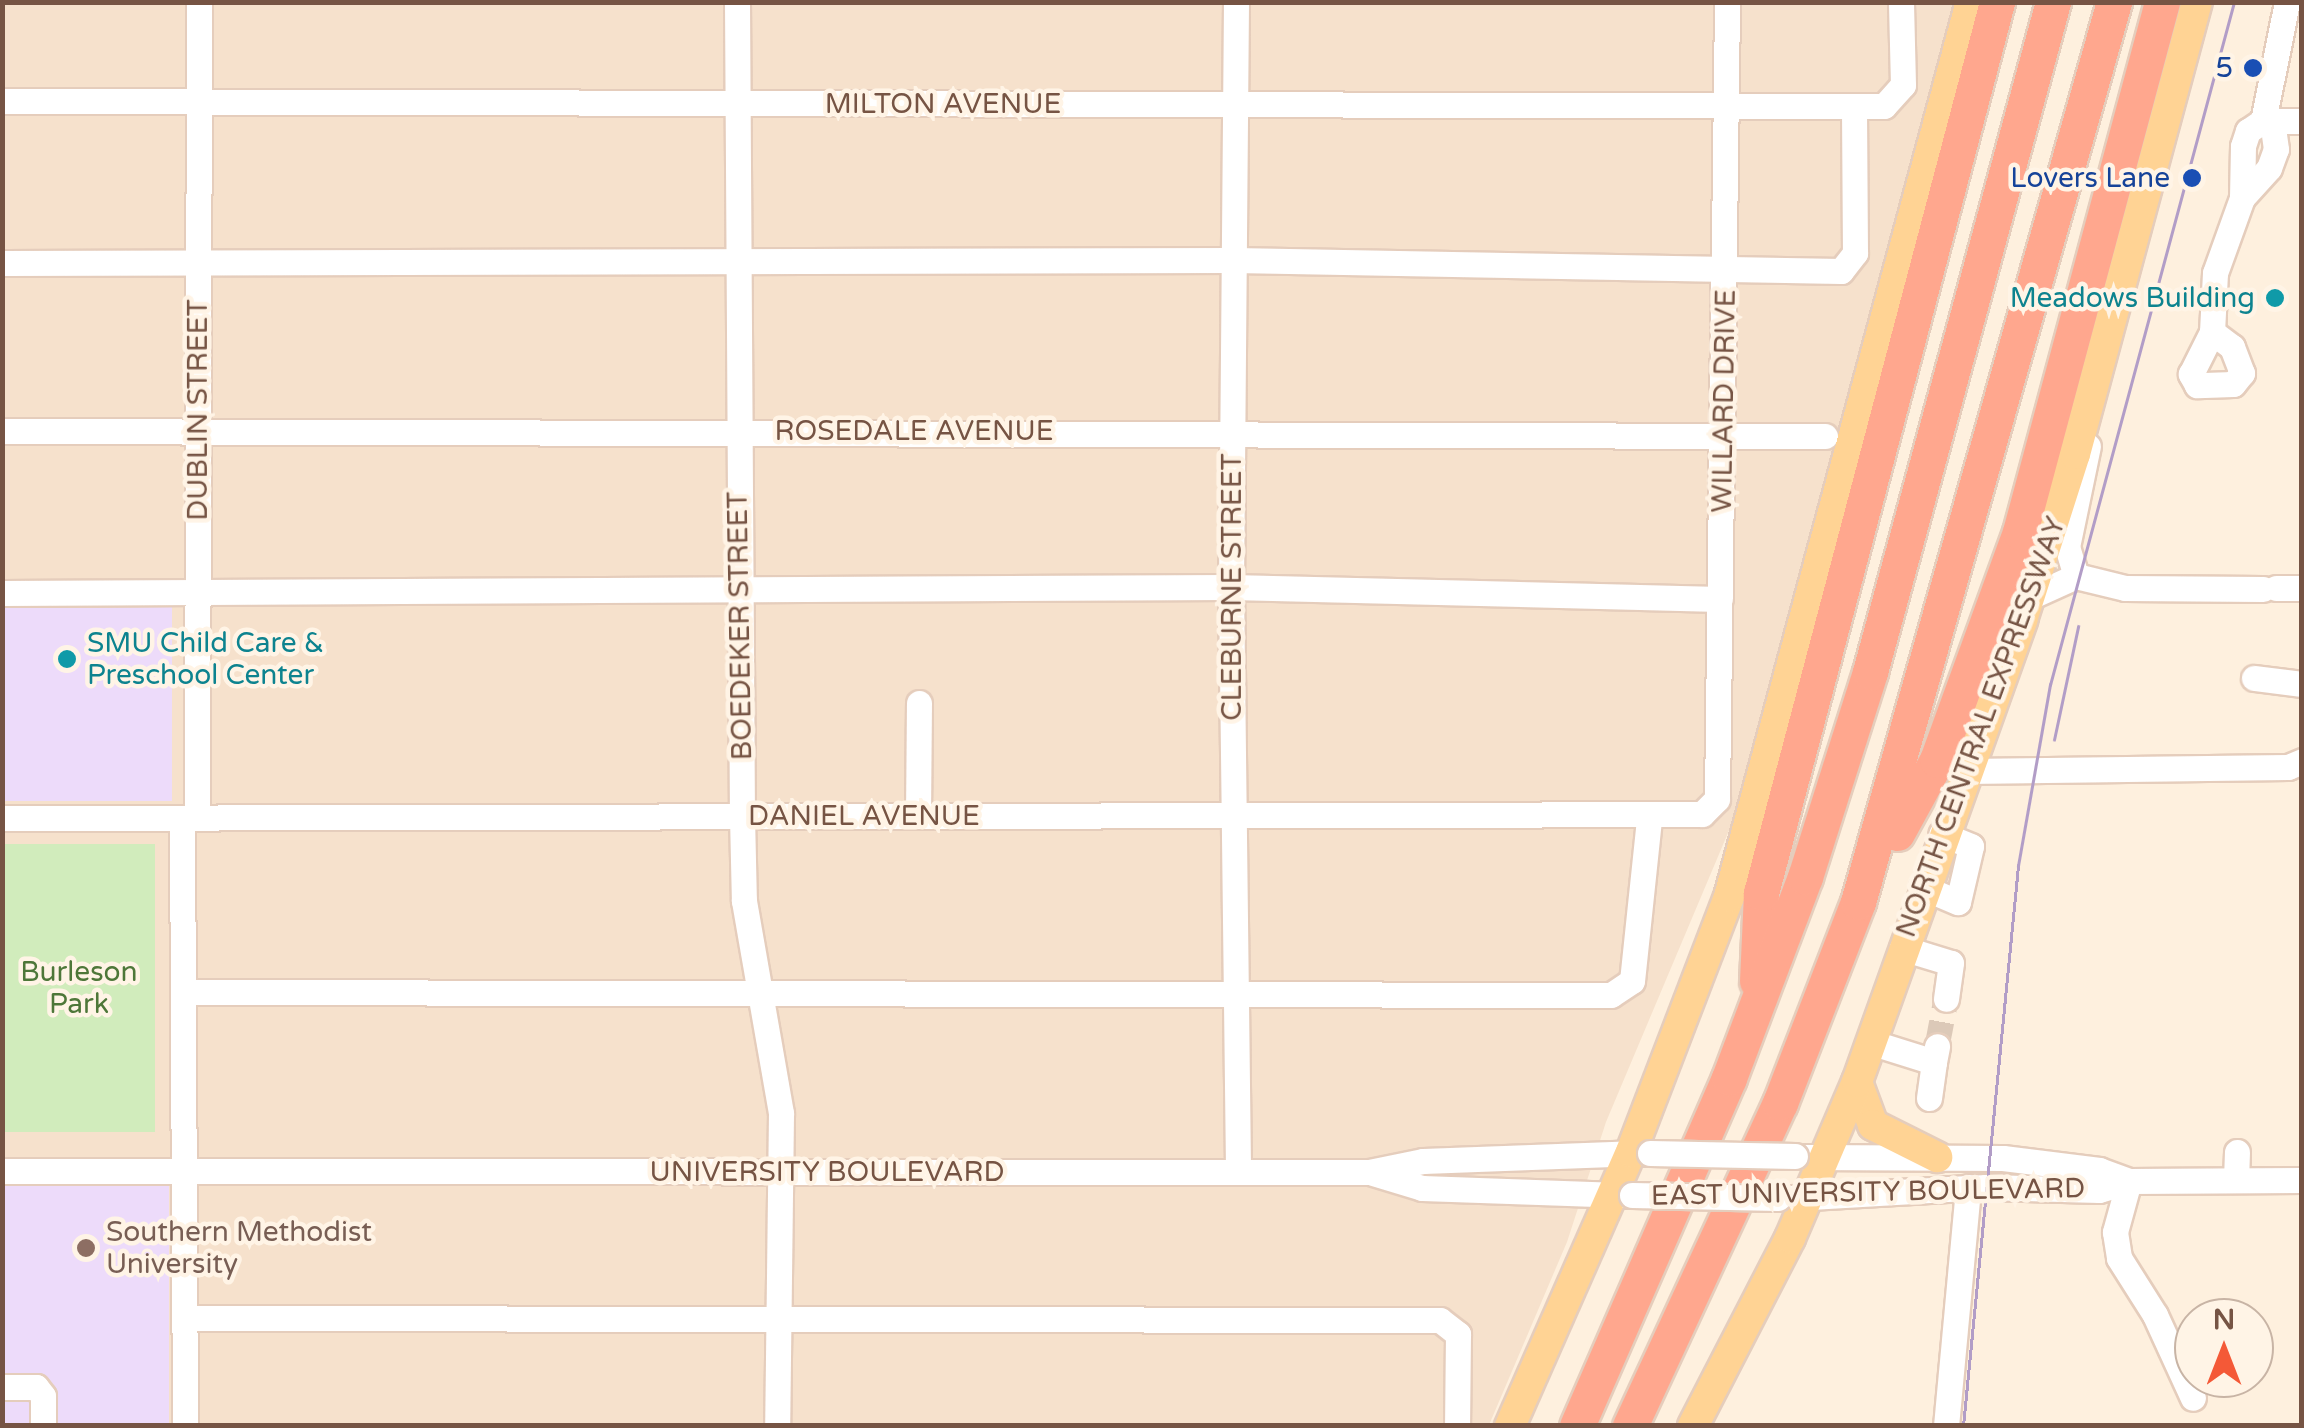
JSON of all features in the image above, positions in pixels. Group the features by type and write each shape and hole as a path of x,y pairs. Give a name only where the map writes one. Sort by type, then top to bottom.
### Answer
{"highway":[{"path":"1756,1012 1761,893 1998,2"},
{"path":"1577,1426 1756,1012 1850,740 2054,2"},
{"name":"NORTH CENTRAL EXPRESSWAY","path":"1630,1426 1780,1103 1858,902 2114,2"},
{"path":"1858,902 1937,760 2020,532 2162,2"}],"main road":[{"path":"1510,1426 1640,1152 1729,897 1972,2"},
{"name":"NORTH CENTRAL EXPRESSWAY","path":"1693,1426 1810,1157 1857,1082 1922,887 2030,596 2086,414 2198,2"},
{"path":"1857,1082 1872,1125 1938,1156"}],"street":[{"name":"DUBLIN STREET","path":"185,1426 184,992 198,592 199,2"},
{"name":"BOEDEKER STREET","path":"738,2 744,901 763,992 781,1113 777,1426"},
{"name":"CLEBURNE STREET","path":"1236,2 1231,587 1238,1171"},
{"name":"WILLARD DRIVE","path":"1717,799 1726,435 1727,2"},
{"name":"MILTON AVENUE","path":"2,100 1884,106 1903,85 1900,2"},
{"path":"2268,122 2287,2"},
{"path":"2,263 738,266 1234,260 1726,271 1849,268 1854,253 1854,106"},
{"path":"2212,332 2215,273 2242,198 2248,131 2268,122 2302,122"},
{"path":"2076,576 2067,547 2088,456 2086,414"},
{"name":"ROSEDALE AVENUE","path":"2,431 1232,431 1825,436"},
{"path":"2030,596 2076,576 2125,588 2280,588"},
{"path":"2,593 1231,587 1720,600"},
{"path":"2254,685 2298,684"},
{"path":"918,816 919,703"},
{"path":"1966,770 2099,766 2297,769"},
{"name":"DANIEL AVENUE","path":"2,818 1649,819 1702,814 1717,799"},
{"path":"184,992 1621,993 1632,981 1649,819"},
{"path":"1902,948 1951,963 1946,999"},
{"path":"1870,1042 1935,1054 1929,1098"},
{"name":"EAST UNIVERSITY BOULEVARD","path":"1640,1152 1938,1156 2051,1164 2128,1181 2302,1180"},
{"name":"UNIVERSITY BOULEVARD","path":"2,1171 1368,1172 1423,1161 1640,1152"},
{"path":"2236,1152 2236,1180"},
{"name":"EAST UNIVERSITY BOULEVARD","path":"1368,1172 1422,1188 1792,1198 1968,1187 2099,1190 2128,1181"},
{"path":"2128,1181 2115,1232 2120,1258 2174,1362"},
{"path":"1946,1426 1968,1187"},
{"path":"185,1318 779,1314 1440,1320 1458,1334 1457,1426"},
{"path":"2,1387 36,1387 43,1396 42,1426"}],"shaded area":[{"path":"3,3 1953,3 1733,821 1606,1122 1567,1242 1489,1425 169,1425 169,1185 3,1181 3,801 170,801 3,596"},
{"path":"2,596 172,596 172,801 2,801"},
{"name":"Southern Methodist University","path":"2,1184 169,1184 169,1425 2,1425"}],"green space":[{"name":"Burleson Park","path":"3,844 155,844 155,1132 3,1132"}],"tunnel":[{"path":"1937,1046 1946,999"}],"tram line":[{"path":"1963,1426 2018,866 2050,685 2234,2"},
{"path":"2054,740 2078,627"}],"place":[{"name":"5","path":"2253,68"},
{"name":"Lovers Lane","path":"2192,178"},
{"name":"Meadows Building","path":"2275,298"},
{"name":"SMU Child Care & Preschool Center","path":"67,659"},
{"name":"Southern Methodist University","path":"86,1248"}]}
